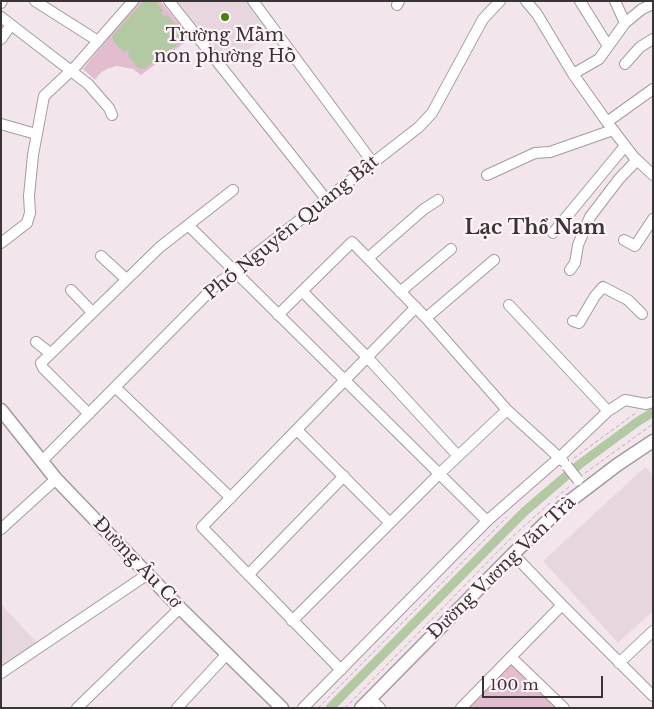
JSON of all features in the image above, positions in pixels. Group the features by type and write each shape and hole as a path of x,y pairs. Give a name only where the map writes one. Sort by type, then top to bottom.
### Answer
{"main road":[{"name":"Đường Âu Cơ","path":"1,410 56,479 180,608 282,708"},
{"name":"Đường Vương Văn Trà","path":"361,708 562,507 582,484 653,441"}],"street":[{"path":"35,1 98,41"},
{"path":"4,238 27,223 30,213 29,196 36,134 44,96 76,66 133,1"},
{"path":"168,1 326,199"},
{"path":"253,1 373,163"},
{"name":"Phố Nguyễn Quang Bật","path":"42,461 215,286 373,163 418,127 432,113 483,19 500,1"},
{"path":"526,1 537,14 573,74 610,126 637,160 653,175"},
{"path":"580,1 608,46"},
{"path":"615,1 624,22"},
{"path":"573,74 595,62 624,22 642,9 653,4"},
{"path":"1,17 94,91 109,108 112,115"},
{"path":"1,39 11,25"},
{"path":"625,64 640,47 653,39"},
{"path":"487,174 535,153 550,152 610,126 653,89"},
{"path":"1,124 36,134"},
{"path":"553,233 625,146"},
{"path":"570,270 578,256 578,244 590,217 619,179 637,160"},
{"path":"89,414 43,368 41,363 160,247 233,190"},
{"path":"368,258 424,209 438,200"},
{"path":"624,240 635,246 653,219"},
{"path":"188,225 487,521"},
{"path":"278,315 352,242 426,318 507,410 566,461 582,484"},
{"path":"400,292 451,249"},
{"path":"101,256 126,279"},
{"path":"426,318 494,260"},
{"path":"573,321 579,323 595,296 603,287 628,300 642,314"},
{"path":"71,290 92,312"},
{"path":"303,292 367,357 458,456"},
{"path":"509,305 608,411"},
{"path":"341,670 202,527 416,308"},
{"path":"36,342 50,353"},
{"path":"115,387 230,498"},
{"path":"302,708 487,521 566,461 608,411 625,400 646,404 653,402"},
{"path":"292,621 390,522 507,410"},
{"path":"296,430 390,522"},
{"path":"248,575 344,476"},
{"path":"1,529 56,479"},
{"path":"513,554 562,606 653,696"},
{"path":"1,673 148,574"},
{"path":"461,708 562,606"},
{"path":"78,708 180,608"},
{"path":"619,663 653,631"},
{"path":"177,708 227,654"},
{"path":"511,657 564,708"},
{"path":"370,698 380,708"}],"path":[{"path":"566,461 639,411"},
{"path":"318,708 509,515"}],"shaded area":[{"path":"139,1 160,1 191,38 141,75 133,69 116,66 99,74 95,80 83,69"},
{"path":"144,1 156,1 163,11 161,13 164,17 167,15 185,35 184,40 144,69 138,68 128,56 127,50 124,52 113,41 112,36"},
{"name":"Trường Mầm non phường Hồ","path":"177,1 248,1 271,33 227,65"},
{"path":"645,467 653,475 653,611 618,643 543,561"},
{"path":"1,604 37,643 1,668"},
{"path":"511,663 556,708 468,708"}],"waterway":[{"path":"330,708 524,512 580,464 653,412"}],"place":[{"name":"Trường Mầm non phường Hồ","path":"225,17"}],"district":[{"name":"Lạc Thổ Nam","path":"535,228"}]}
